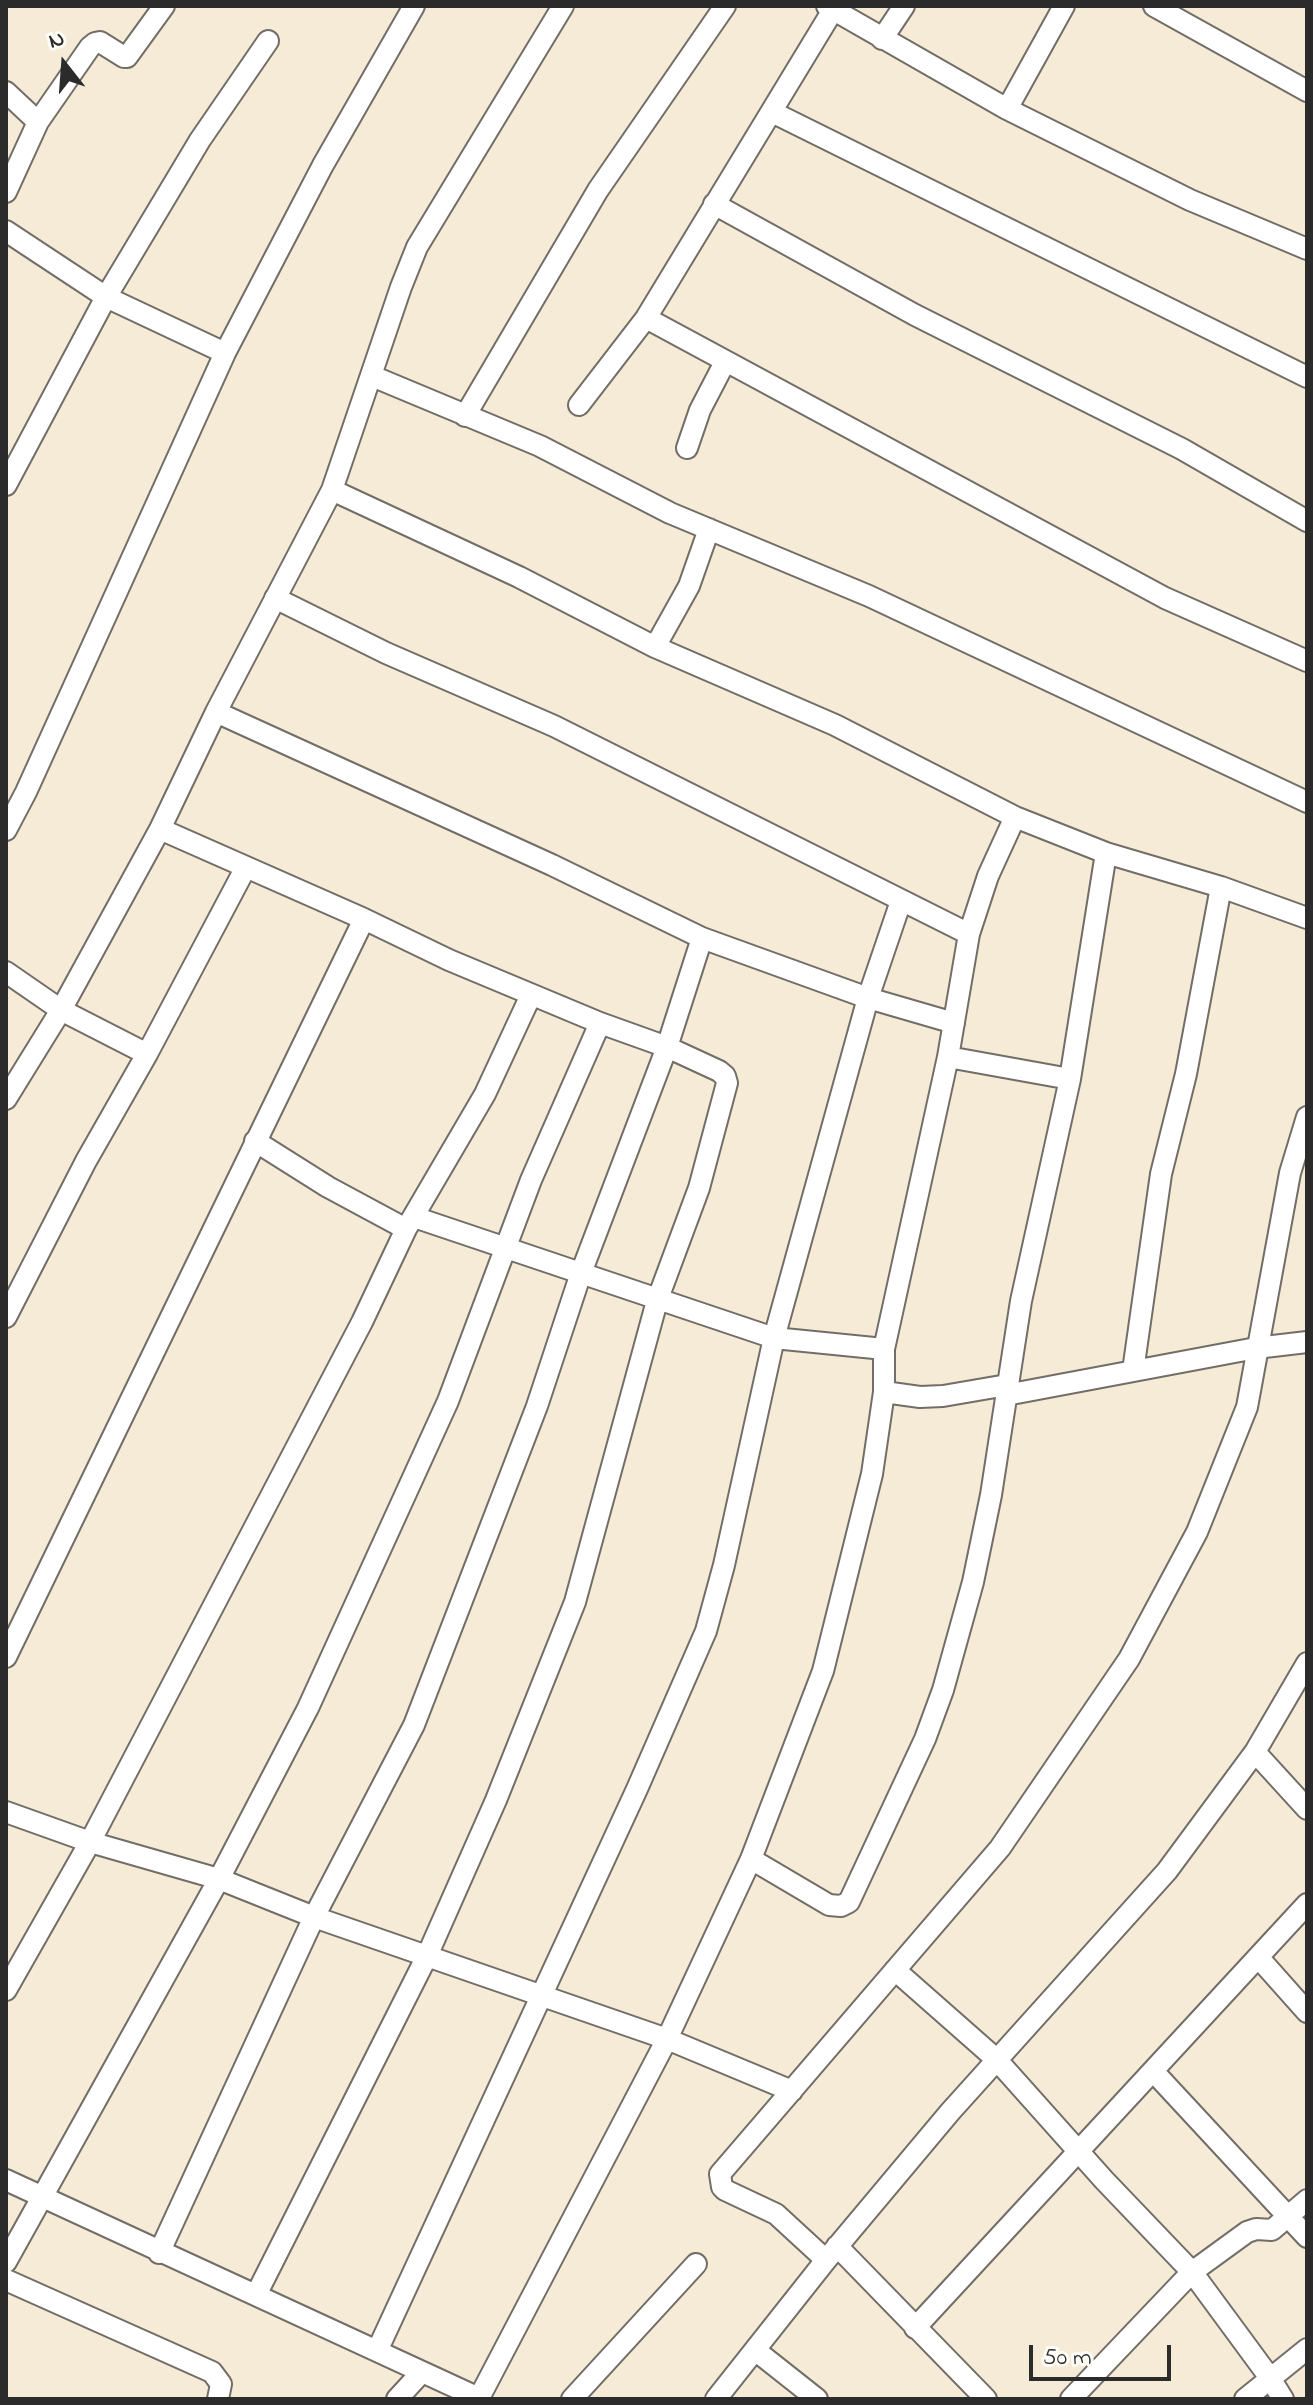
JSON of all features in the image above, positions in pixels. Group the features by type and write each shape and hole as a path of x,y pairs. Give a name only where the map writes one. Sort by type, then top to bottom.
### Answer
{"street":[{"path":"6,192 38,122 95,43 100,42 127,57 164,6"},
{"path":"6,830 225,353 316,179 414,6"},
{"path":"6,1099 61,1010 160,829 216,712 332,490 417,247 563,6"},
{"path":"465,416 598,190 725,6"},
{"path":"882,39 904,6"},
{"path":"1007,109 1064,6"},
{"path":"1154,6 1307,91"},
{"path":"579,405 646,318 772,112 830,8 1007,109 1190,200 1307,249"},
{"path":"6,485 106,297 200,140 268,41"},
{"path":"6,92 38,122"},
{"path":"772,112 1307,377"},
{"path":"714,204 915,315 1182,449 1307,521"},
{"path":"6,231 106,297 225,353"},
{"path":"646,318 1165,598 1307,661"},
{"path":"687,448 700,410 725,362"},
{"path":"372,376 540,446 670,513 869,596 1307,802"},
{"path":"332,490 519,577 655,647 835,725 1015,817 1106,853 1221,887 1307,918"},
{"path":"655,647 689,586 709,529"},
{"path":"275,598 386,653 554,726 969,934"},
{"path":"216,712 552,865 702,938 868,998 954,1023"},
{"path":"6,2180 480,2399 667,2039 751,1859 823,1671 872,1474 884,1392 884,1349 948,1057 969,934 988,876 1015,817"},
{"path":"160,829 449,960 600,1023 667,1047 719,1071 727,1083 699,1188 657,1301 575,1602 496,1800 427,1956 256,2295"},
{"path":"751,1859 829,1905 841,1906 849,1902 925,1739 943,1690 973,1582 991,1495 1021,1301 1070,1079 1106,853"},
{"path":"6,1317 86,1161 147,1054 246,867"},
{"path":"1133,1371 1161,1174 1186,1074 1221,887"},
{"path":"377,2351 655,1750 706,1631 724,1565 774,1338 868,998 901,901"},
{"path":"6,1657 364,919"},
{"path":"159,2253 314,1917 414,1725 537,1406 581,1273 667,1047 702,938"},
{"path":"6,972 61,1010 147,1054"},
{"path":"6,1990 90,1842 355,1335 410,1223 485,1094 531,995"},
{"path":"6,2262 219,1879 308,1708 448,1401 531,1180 600,1023"},
{"path":"948,1057 1070,1079"},
{"path":"986,2399 915,2328 832,2253 776,2214 725,2190 720,2174 1000,1848 1129,1659 1197,1532 1247,1407 1290,1173 1307,1117"},
{"path":"255,1141 328,1187 410,1223 581,1273 774,1338 884,1349"},
{"path":"884,1392 920,1397 1007,1390 1307,1342"},
{"path":"716,2399 832,2253 996,2059 1167,1871 1255,1752 1307,1663"},
{"path":"1255,1752 1307,1809"},
{"path":"6,1812 90,1842 219,1879 314,1917 667,2039 792,2091"},
{"path":"915,2328 1307,1904"},
{"path":"1258,1957 1307,2012"},
{"path":"895,1970 996,2059 1078,2152 1192,2272 1283,2399"},
{"path":"1153,2071 1307,2237"},
{"path":"1071,2399 1192,2272 1247,2232 1272,2230 1307,2200"},
{"path":"572,2399 696,2264"},
{"path":"6,2280 212,2372 221,2384 218,2399"},
{"path":"1245,2399 1307,2349"},
{"path":"755,2350 817,2399"},
{"path":"397,2399 421,2373"}]}
